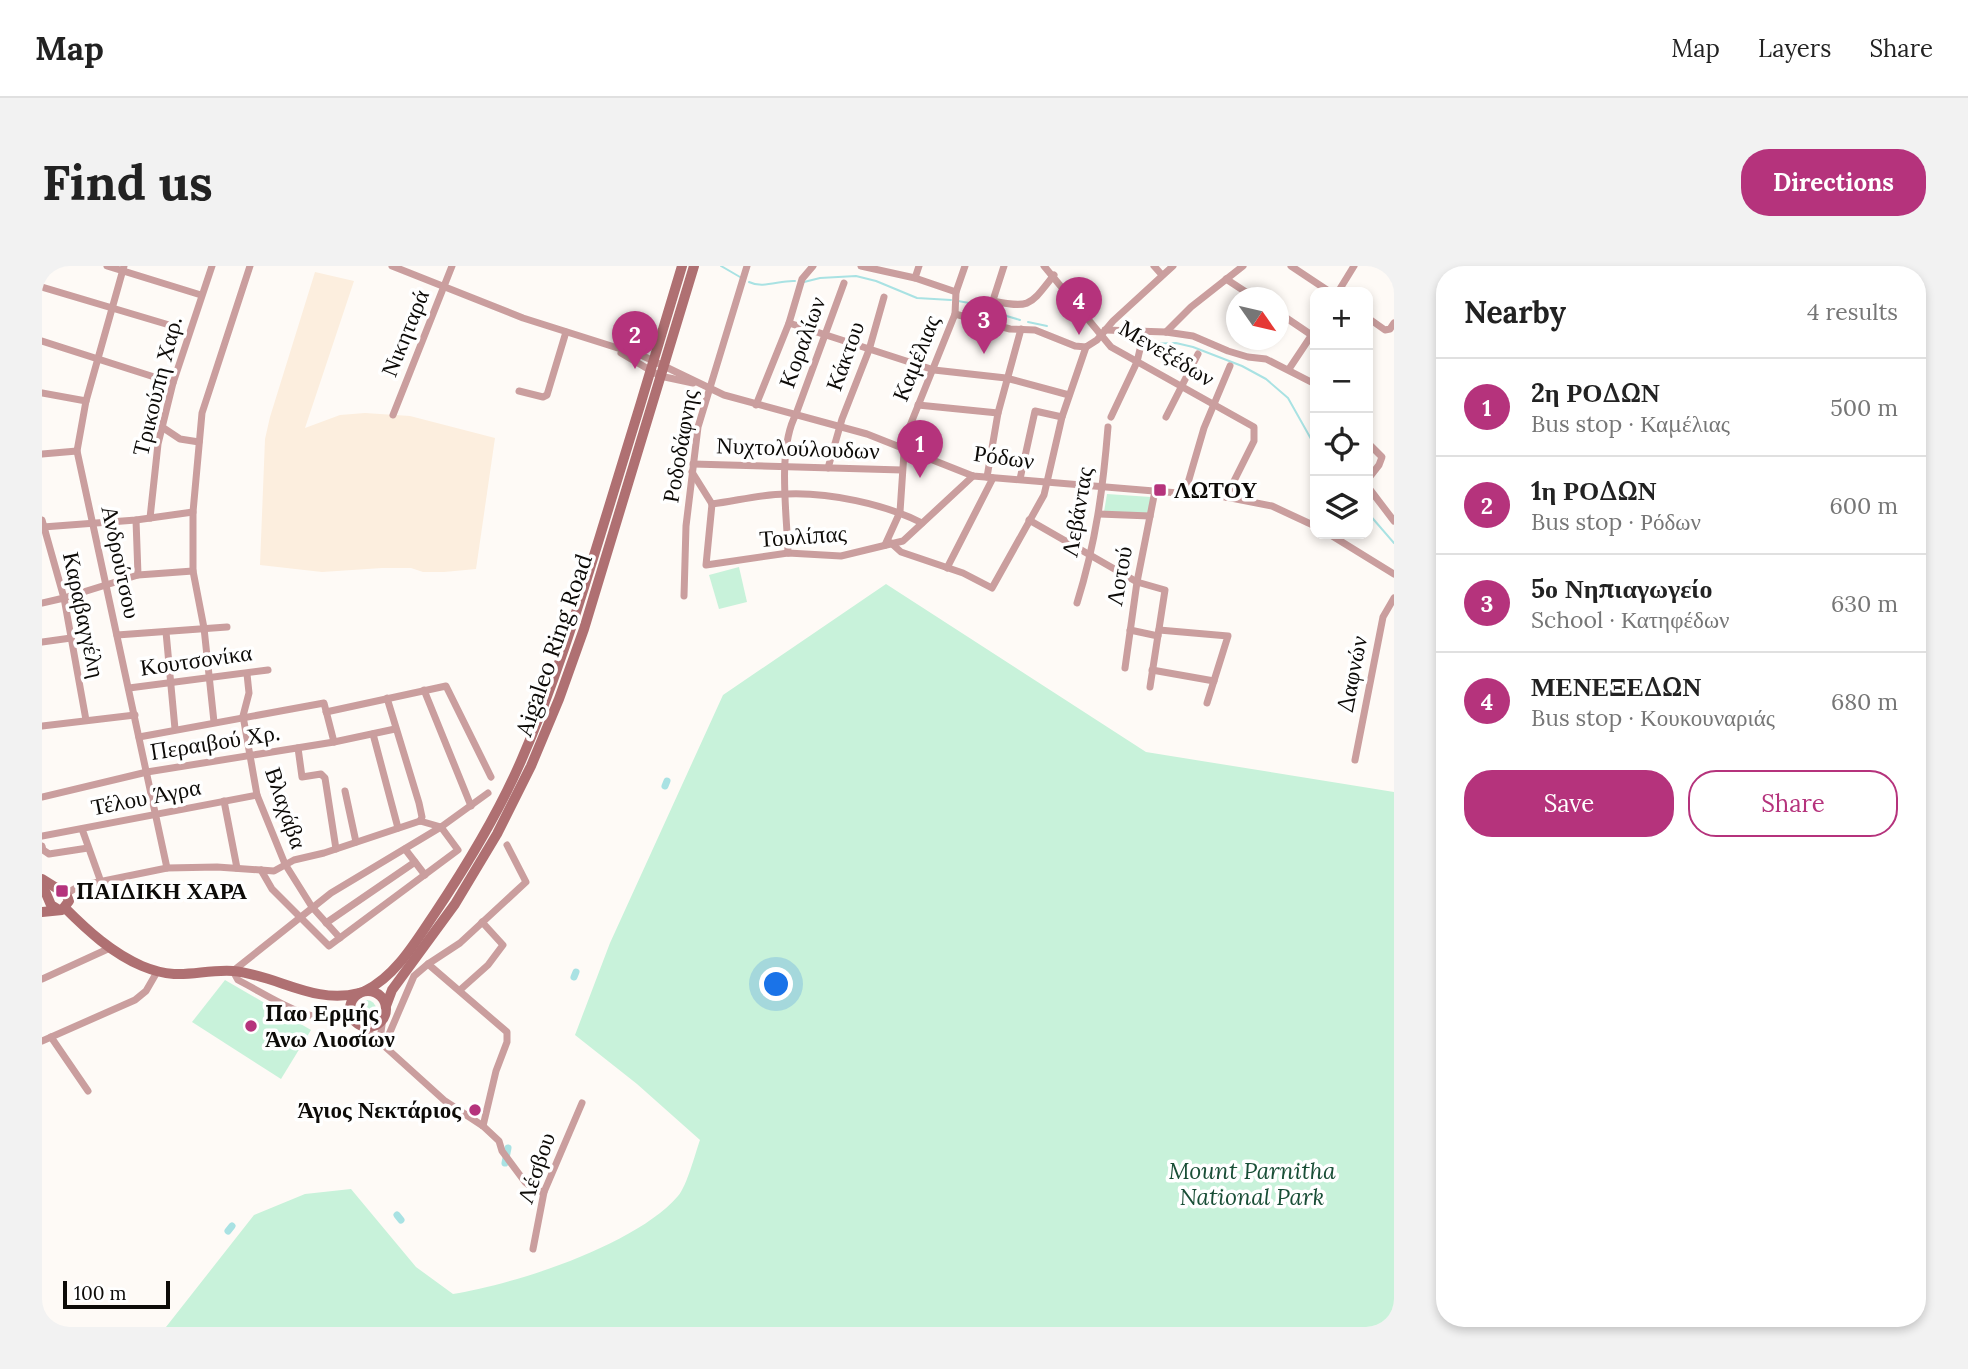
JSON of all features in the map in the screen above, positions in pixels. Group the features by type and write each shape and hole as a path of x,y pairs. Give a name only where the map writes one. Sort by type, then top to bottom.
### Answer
{"main road":[{"name":"Aigaleo Ring Road","path":"386,1006 392,990 449,913 509,812 559,699 584,629 657,368 682,266"},
{"name":"Aigaleo Ring Road","path":"362,992 375,986 390,972 427,925 481,838 521,762 573,625 657,368 694,266"},
{"path":"42,881 51,905 62,909 125,958 158,972 181,975 233,971 323,996 376,993 386,1006 383,1018 371,1026 357,1022 339,1005 323,996"},
{"path":"42,881 66,894 69,901 62,909 42,912"},
{"path":"357,1022 350,1007 355,996 362,992"}],"street":[{"path":"107,266 124,268 201,295"},
{"name":"Τρικούπη Χαρ.","path":"150,518 162,427 173,383 212,266"},
{"path":"214,722 204,628 193,571 193,512 202,413 250,266"},
{"name":"Ρόδων","path":"392,266 494,308 614,348 709,389 756,405 840,427 973,476 1226,497 1272,506 1310,524"},
{"name":"Νικηταρά","path":"393,415 453,266"},
{"name":"Ροδοδάφνης","path":"684,596 686,526 698,427 747,266"},
{"path":"756,405 789,323 803,279 813,266"},
{"path":"861,266 915,278 956,292"},
{"path":"915,278 919,266"},
{"name":"Καμέλιας","path":"888,544 900,512 903,448 955,314 956,292 965,266"},
{"path":"986,322 1004,266"},
{"name":"Μενεξέδων","path":"1044,266 1054,271 1111,347 1254,427 1254,441 1226,497"},
{"path":"1154,266 1162,275"},
{"path":"888,544 901,552 992,588 1044,495 1062,417 1086,347 1173,266"},
{"path":"1166,332 1243,266"},
{"path":"1291,266 1322,287"},
{"path":"1341,287 1354,266"},
{"name":"Ανδρούτσου","path":"124,268 86,401 77,451 167,868"},
{"path":"993,301 1016,306 1031,303 1054,271"},
{"path":"1226,279 1238,287"},
{"name":"Κοραλίων","path":"788,553 785,469 789,428 844,284"},
{"path":"42,287 176,327"},
{"name":"Κάκτου","path":"828,468 840,427 869,350 884,297"},
{"path":"955,314 1041,331 1075,346 1086,347"},
{"path":"1289,319 1310,332"},
{"path":"1373,321 1388,330 1394,323"},
{"path":"789,323 825,337 934,370 1006,378 1069,395"},
{"path":"947,568 990,478 998,413 1021,329"},
{"path":"519,391 543,397 547,395 566,332"},
{"path":"1111,417 1137,362 1144,332"},
{"path":"1103,333 1166,332 1205,340 1228,351 1266,359 1310,381"},
{"path":"1289,369 1310,340"},
{"path":"42,341 173,383"},
{"path":"1166,417 1198,354"},
{"path":"1185,493 1204,428 1230,366"},
{"path":"42,394 86,401"},
{"path":"918,405 998,413"},
{"path":"1020,479 1035,411 1062,417"},
{"path":"162,427 180,439 199,442"},
{"name":"Λεβάντας","path":"1077,603 1091,556 1099,514 1108,427"},
{"path":"1373,448 1382,457 1373,473"},
{"path":"42,454 77,451"},
{"path":"692,468 712,504 786,494 832,497 900,512 922,523 973,476"},
{"name":"Νυχτολούλουδων","path":"692,468 902,470"},
{"name":"Λοτού","path":"1125,668 1136,582 1155,491"},
{"path":"1373,494 1394,520"},
{"name":"Τουλίπας","path":"712,504 706,565 788,553 841,556 903,541 922,523"},
{"path":"43,524 136,520 193,512"},
{"path":"1099,514 1150,516"},
{"path":"136,520 138,575"},
{"path":"1029,520 1136,582 1165,590 1150,687"},
{"name":"Καραβαγγέλη","path":"43,524 64,598 86,720"},
{"path":"1337,539 1394,575"},
{"path":"42,603 138,575 193,571"},
{"name":"Δαφνών","path":"1355,760 1383,617 1394,598"},
{"path":"117,635 228,627"},
{"path":"1130,631 1228,636 1207,703"},
{"path":"166,632 175,729"},
{"path":"42,642 71,638"},
{"name":"Κουτσονίκα","path":"130,688 268,670"},
{"path":"1152,670 1214,681"},
{"name":"Βλαχάβα","path":"247,674 249,693 243,716 257,795 285,864 312,907 340,938"},
{"path":"326,712 446,686 491,777"},
{"path":"424,690 471,806"},
{"path":"387,698 419,803 422,817 420,821"},
{"path":"139,737 324,703 334,742"},
{"path":"42,726 135,715"},
{"name":"Περαιβού Χρ.","path":"42,797 147,772 334,742 395,729"},
{"path":"373,734 398,828"},
{"path":"298,748 302,777 321,774 325,778 337,849"},
{"path":"345,791 356,842"},
{"path":"338,1020 320,1019 300,1013 239,980 233,971 300,916 349,881 442,827 488,793"},
{"name":"Τέλου Άγρα","path":"42,836 257,795"},
{"path":"223,801 237,868"},
{"path":"66,894 79,886 167,868 237,868 274,871 285,864 420,821 442,827 458,850 329,946 272,889 261,870"},
{"path":"82,829 101,882"},
{"path":"384,1046 414,976 451,950 526,882 507,845"},
{"path":"42,846 49,854 88,848"},
{"path":"405,849 425,875"},
{"path":"326,923 415,862"},
{"path":"460,990 488,965 503,945 482,922"},
{"path":"42,979 110,948"},
{"path":"428,964 503,1028 508,1037 496,1071 483,1126"},
{"path":"42,1041 135,1000 146,991 158,972"},
{"path":"383,1018 381,1032 384,1046"},
{"path":"357,1022 445,1101 483,1126 499,1141 502,1151 525,1182 535,1190 544,1192"},
{"path":"51,1037 88,1091"},
{"name":"Λέσβου","path":"533,1248 544,1192 582,1103"}],"shaded area":[{"path":"315,272 354,281 305,428 340,415 365,413 410,416 495,438 476,569 423,572 411,568 382,568 322,572 260,565 265,439"}],"green space":[{"path":"1107,494 1151,497 1148,514 1104,512"},
{"path":"739,567 747,602 719,609 709,575"},
{"name":"Mount Parnitha National Park","path":"886,584 1146,752 1394,792 1394,1327 166,1327 254,1215 305,1194 351,1189 416,1267 453,1294 541,1272 573,1260 634,1231 659,1214 678,1196 688,1178 700,1140 637,1084 575,1035 610,943 723,695"},
{"name":"Παο Ερμής Άνω Λιοσίων","path":"225,980 311,1030 281,1079 192,1022"},
{"path":"367,1000 373,1003 376,1009 373,1015 367,1018 361,1015 358,1009 361,1003"}],"waterway":[{"path":"721,266 740,277"},
{"path":"804,282 820,278 856,276 917,298 951,300"},
{"path":"749,282 760,285 795,281"},
{"path":"958,301 986,309"},
{"path":"993,312 1020,320"},
{"path":"1028,322 1047,326"},
{"path":"1148,344 1176,343 1193,347 1242,366 1266,379 1288,398 1310,437"},
{"path":"1373,519 1394,543"},
{"path":"665,786 667,781"},
{"path":"574,977 576,972"},
{"path":"505,1163 508,1148"},
{"path":"397,1215 401,1220"},
{"path":"228,1231 232,1226"}],"place":[{"name":"ΜΕΝΕΞΕΔΩΝ","path":"1079,335"},
{"name":"5ο Νηπιαγωγείο","path":"984,354"},
{"name":"1η ΡΟΔΩΝ","path":"635,369"},
{"name":"2η ΡΟΔΩΝ","path":"920,478"},
{"name":"ΛΩΤΟΥ","path":"1160,490"},
{"name":"ΠΑΙΔΙΚΗ ΧΑΡΑ","path":"62,891"},
{"name":"Παο Ερμής Άνω Λιοσίων","path":"251,1026"},
{"name":"Άγιος Νεκτάριος","path":"475,1110"}]}
